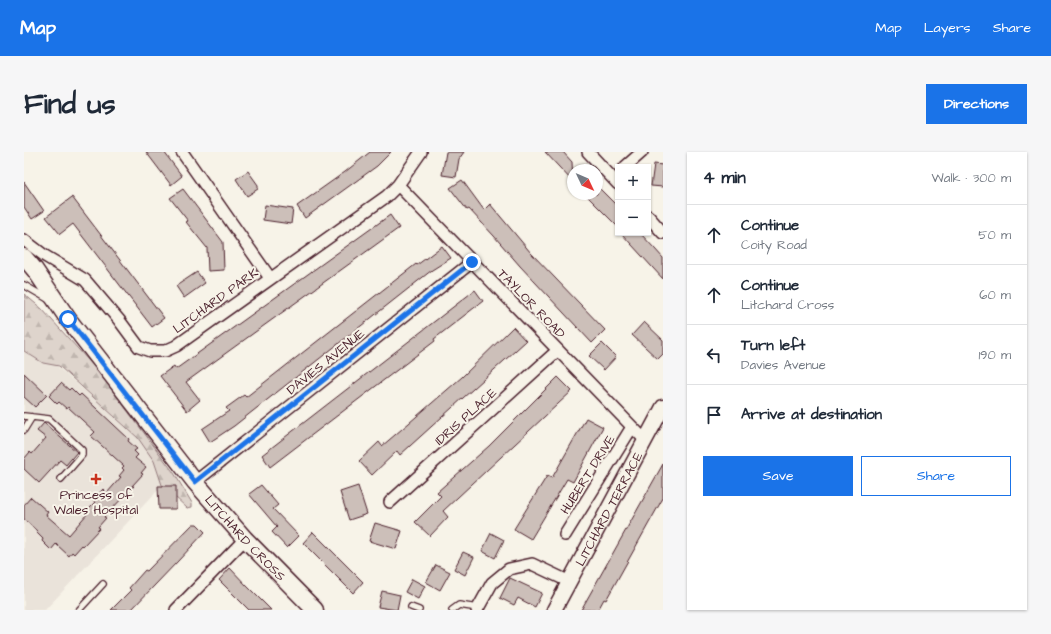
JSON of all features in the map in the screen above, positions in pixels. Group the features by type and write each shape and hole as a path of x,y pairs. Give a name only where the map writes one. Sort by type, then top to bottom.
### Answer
{"main road":[{"path":"24,257 38,274 68,319"},
{"path":"24,272 68,319"},
{"name":"LITCHARD CROSS","path":"68,319 122,386 195,482 245,539 315,610"}],"street":[{"path":"182,152 270,278"},
{"name":"LITCHARD PARK","path":"24,240 40,253 85,280 120,320 139,346 150,351 165,350 176,346 387,196 398,185 421,152"},
{"path":"588,152 615,178"},
{"path":"629,164 642,152"},
{"name":"TAYLOR ROAD","path":"398,185 645,440"},
{"path":"651,219 663,233"},
{"name":"DAVIES AVENUE","path":"195,482 472,262"},
{"name":"IDRIS PLACE","path":"390,502 558,350"},
{"name":"LITCHARD TERRACE","path":"554,610 663,407"},
{"name":"HUBERT DRIVE","path":"565,535 632,427"},
{"path":"176,610 245,539"},
{"path":"478,609 492,582 509,569 532,564 570,582"}],"lane":[{"path":"24,285 48,299"},
{"path":"24,416 50,419 82,450 82,455 61,479"},
{"path":"24,430 32,417"},
{"path":"79,610 103,584"},
{"path":"452,610 459,605 478,609"},
{"path":"411,607 419,610"}],"shaded area":[{"name":"Princess of Wales Hospital","path":"24,337 138,438 174,473 45,610 24,610"}],"green space":[{"path":"24,294 42,309 97,370 174,473 192,503 192,507 187,508 162,485 154,461 138,438 59,366 43,363 24,351"}],"building":[{"path":"146,152 164,152 182,176 171,185"},
{"path":"370,152 391,152 377,166 305,218 297,206 345,172"},
{"path":"446,152 464,152 459,159 456,177 442,175"},
{"path":"545,152 563,152 572,162 572,164 567,164 567,176"},
{"path":"654,164 663,165 663,187 651,186"},
{"path":"248,171 258,185 258,189 247,196 236,179"},
{"path":"462,180 484,210 490,204 531,253 605,330 592,343 469,209 467,210 450,188"},
{"path":"24,182 44,211 32,219 24,207"},
{"path":"183,189 223,242 224,270 208,271 207,248 186,222 188,221 170,198"},
{"path":"603,192 615,204 615,224 591,200 603,200"},
{"path":"72,197 164,318 152,327 73,224 60,234 46,217"},
{"path":"265,205 293,209 291,224 263,220"},
{"path":"390,215 399,228 186,382 200,400 187,411 160,376 174,366 176,369"},
{"path":"624,236 643,236 655,249 663,258 663,279"},
{"path":"442,246 451,258 432,270 234,426 210,442 202,429 229,411 226,408 244,395 246,397 416,264 417,265"},
{"path":"197,272 205,283 184,298 176,286"},
{"path":"475,290 483,301 434,339 435,341 270,467 262,455"},
{"path":"644,322 663,340 663,354 658,359 632,335"},
{"path":"513,327 526,341 400,455 397,451 372,475 359,461 379,442 382,446 462,377"},
{"path":"602,343 616,357 604,370 589,356"},
{"path":"24,373 47,395 35,407 24,397"},
{"path":"558,377 572,391 443,511 448,517 430,536 415,522 441,496 437,492 489,446"},
{"path":"61,383 69,390 71,388 79,396 81,394 129,439 128,441 137,449 134,451 138,455 135,458 146,467 141,473 143,474 132,486 134,486 104,517 106,518 98,527 100,528 83,546 82,545 74,554 72,552 69,556 56,544 51,550 42,541 43,539 36,532 37,531 24,519 24,505 31,497 48,512 46,515 69,535 87,514 85,512 95,502 93,500 103,489 107,493 121,477 119,476 124,470 122,468 124,466 91,436 95,432 68,407 67,409 59,402 57,404 49,396"},
{"path":"586,418 603,427 573,482 567,479 531,539 514,529 547,476 552,478"},
{"path":"44,423 77,452 66,465 60,460 39,483 24,469 24,459 30,452 32,454 46,438 37,431"},
{"path":"663,464 663,498 606,600 604,599 598,610 581,610"},
{"path":"261,485 278,505 273,509 299,536 287,548 272,532 277,527 249,494"},
{"path":"158,486 176,486 176,509 159,509"},
{"path":"358,486 367,514 349,520 340,492"},
{"path":"375,523 402,531 396,549 369,541"},
{"path":"193,524 197,524 205,532 178,561 131,610 111,610 131,590 129,588 145,570 147,571"},
{"path":"313,532 363,582 353,593 303,543"},
{"path":"491,533 504,540 495,558 482,551"},
{"path":"463,552 474,557 465,575 454,569"},
{"path":"436,565 450,572 440,590 426,582"},
{"path":"230,568 271,610 249,610 219,580"},
{"path":"510,578 542,593 535,607 518,598 514,605 500,598"},
{"path":"412,579 425,586 418,599 405,592"},
{"path":"382,591 400,595 397,610 378,607"}],"place":[{"name":"Princess of Wales Hospital","path":"96,479"}],"route":[{"path":"68,319 122,386 195,482 472,262"}]}
